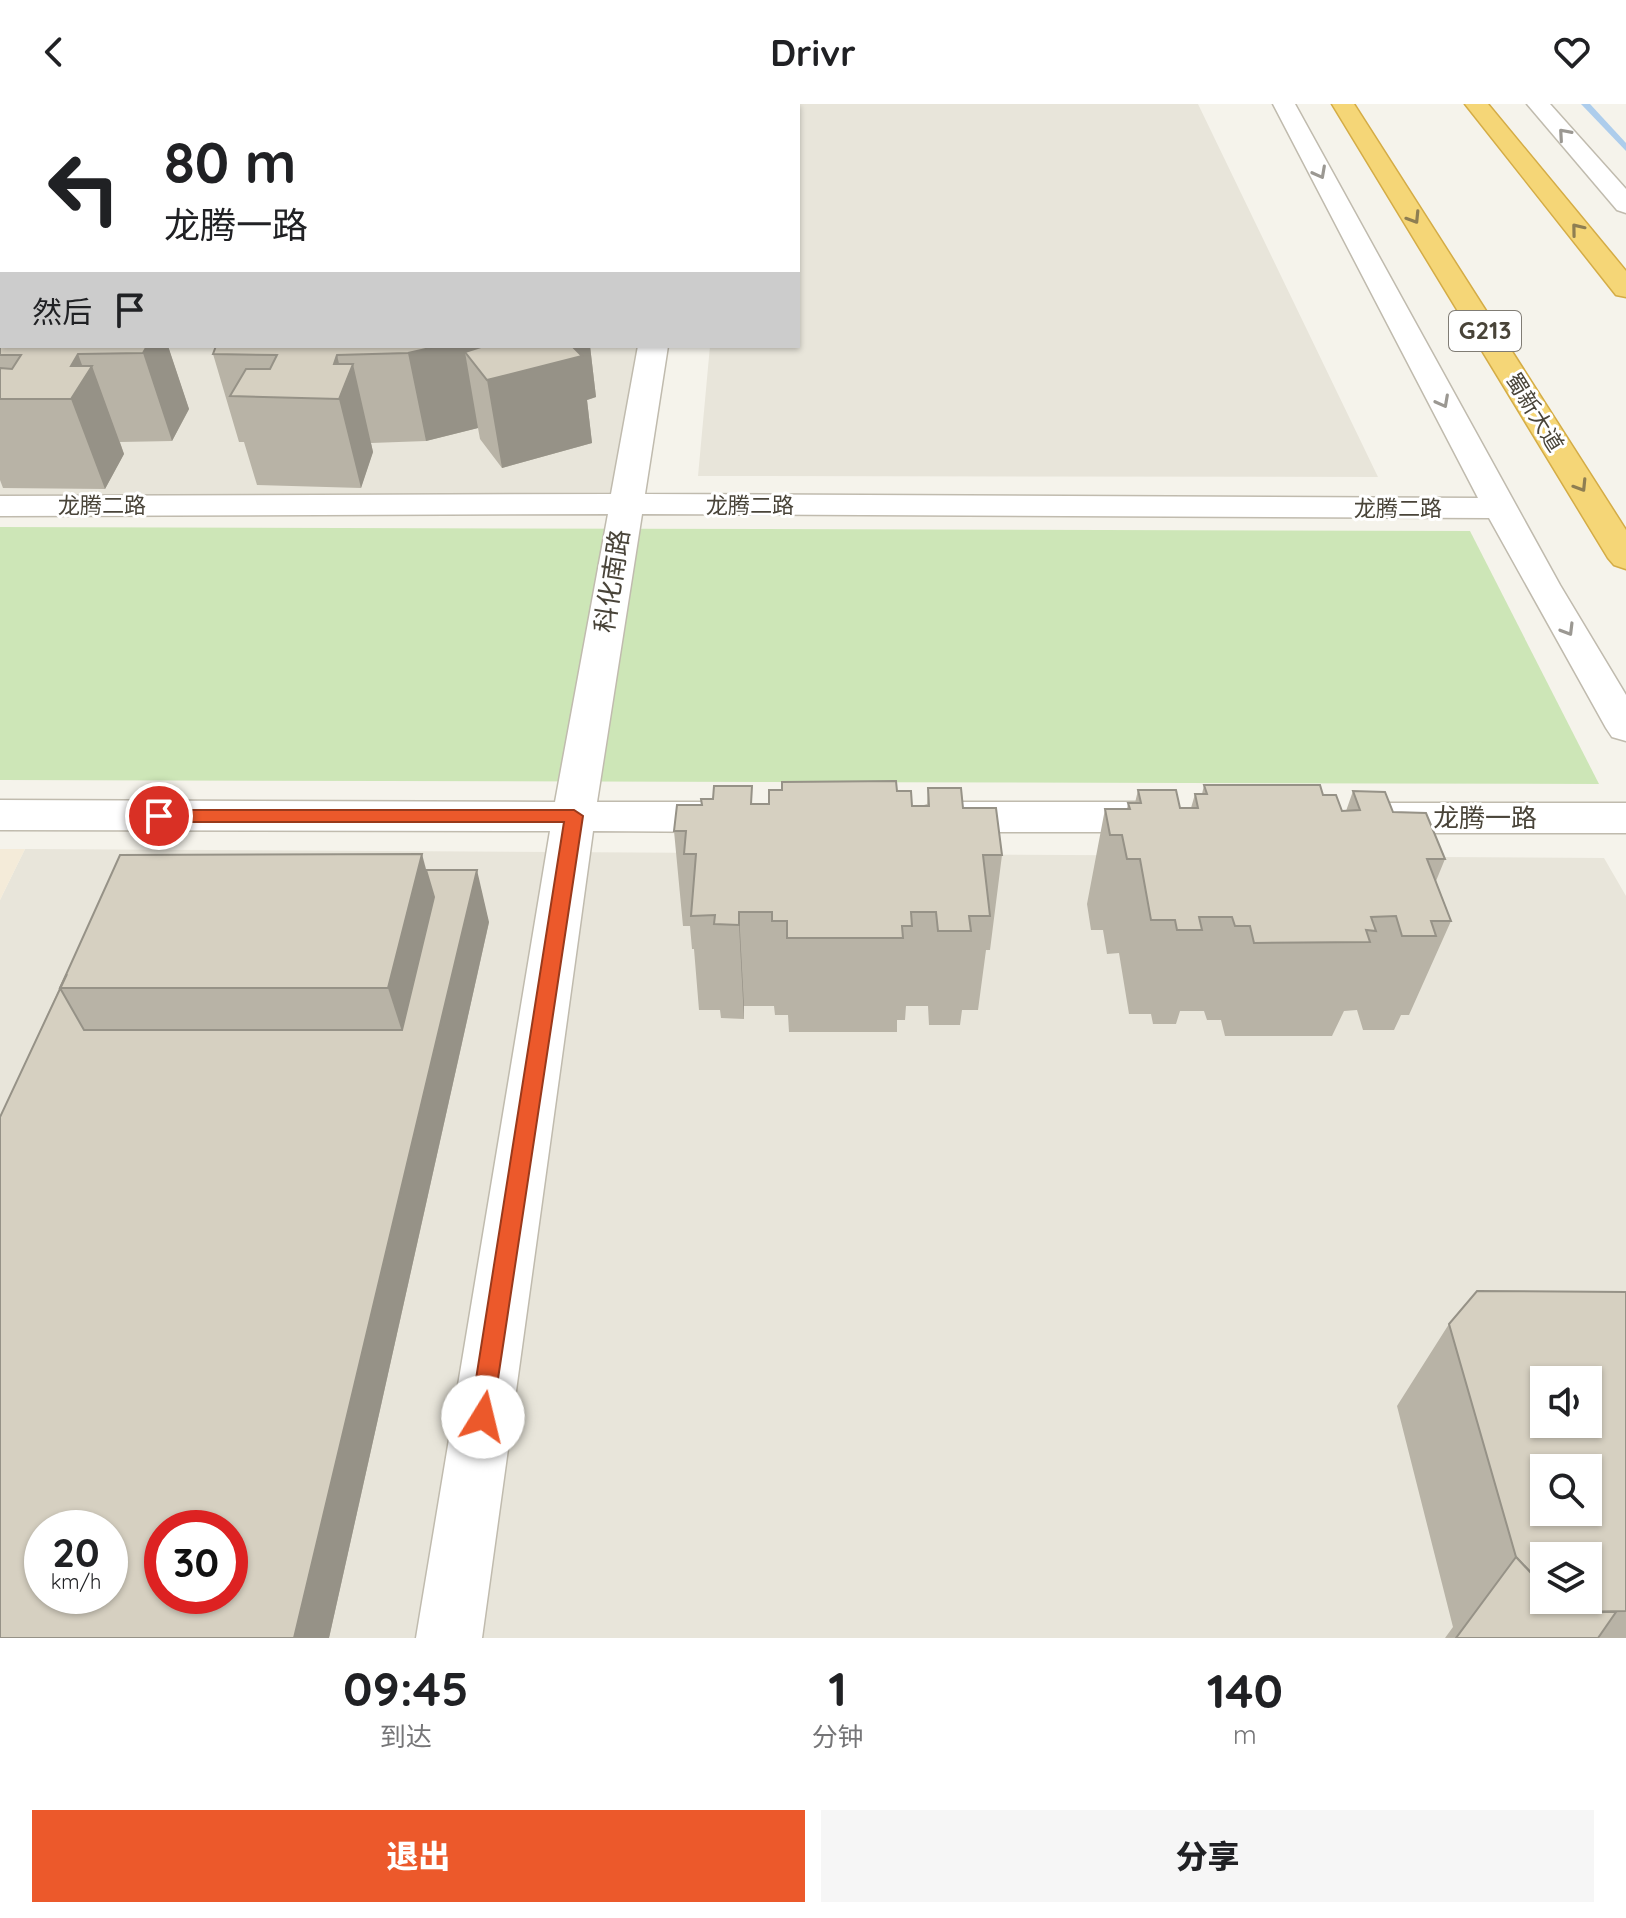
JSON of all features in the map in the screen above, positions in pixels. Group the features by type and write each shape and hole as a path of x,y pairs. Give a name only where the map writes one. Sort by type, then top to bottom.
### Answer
{"highway":[{"name":"蜀新大道","path":"1343,104 1626,558"},
{"path":"1476,104 1626,289"}],"street":[{"path":"1284,104 1501,508 1626,728"},
{"path":"1538,104 1626,205"},
{"name":"科化南路","path":"449,1638 574,816 653,348"},
{"name":"龙腾二路","path":"0,506 625,504 1501,508"},
{"path":"0,815 765,817"},
{"path":"893,817 1196,817"},
{"name":"龙腾一路","path":"1339,817 1626,818"}],"shaded area":[{"path":"800,104 1198,104 1378,477 698,476 710,348 800,348"},
{"path":"0,348 641,348 616,499 0,497"},
{"path":"0,849 25,849 0,900"},
{"path":"25,849 1604,858 1626,896 1626,1638 0,1638 0,900"}],"green space":[{"path":"0,527 1470,531 1599,784 0,780"}],"building":[{"path":"0,348 146,348 143,353 78,354 71,366 92,366 71,399 0,399 0,368 12,369 21,355 0,355"},
{"path":"215,348 430,348 408,353 337,355 334,364 353,364 339,399 230,396 246,369 270,369 277,355 213,354"},
{"path":"478,348 574,348 582,356 487,380 465,352"},
{"path":"896,781 897,791 911,791 912,806 929,806 928,788 961,788 963,808 996,808 1002,855 983,855 990,916 969,916 971,931 938,931 936,912 911,912 912,926 902,926 903,938 787,938 787,921 772,921 772,912 739,912 739,925 714,924 715,915 691,916 696,854 684,854 686,831 674,831 677,805 702,805 701,799 713,799 714,786 752,786 751,804 769,804 769,790 782,790 782,782"},
{"path":"1204,785 1320,785 1323,795 1336,795 1342,811 1360,810 1353,791 1385,792 1393,812 1426,813 1445,859 1427,859 1451,921 1431,921 1436,936 1402,936 1396,916 1371,917 1376,931 1366,930 1370,942 1254,943 1250,926 1235,926 1232,917 1199,917 1202,930 1177,930 1175,920 1151,920 1140,859 1127,859 1122,835 1110,835 1105,809 1130,809 1128,803 1141,803 1138,790 1176,790 1180,808 1198,808 1195,794 1207,794"},
{"path":"422,854 388,988 60,988 120,855"},
{"path":"426,870 477,870 294,1638 0,1638 0,1117 60,988 84,1030 402,1030 434,897"},
{"path":"1477,1291 1626,1292 1626,1611 1602,1611 1602,1542 1530,1542 1530,1572 1516,1557 1449,1324"},
{"path":"1516,1557 1530,1572 1530,1614 1616,1612 1598,1638 1456,1638"}],"waterway":[{"path":"1585,104 1626,148"}],"route":[{"path":"159,816 574,816 483,1417"}]}
